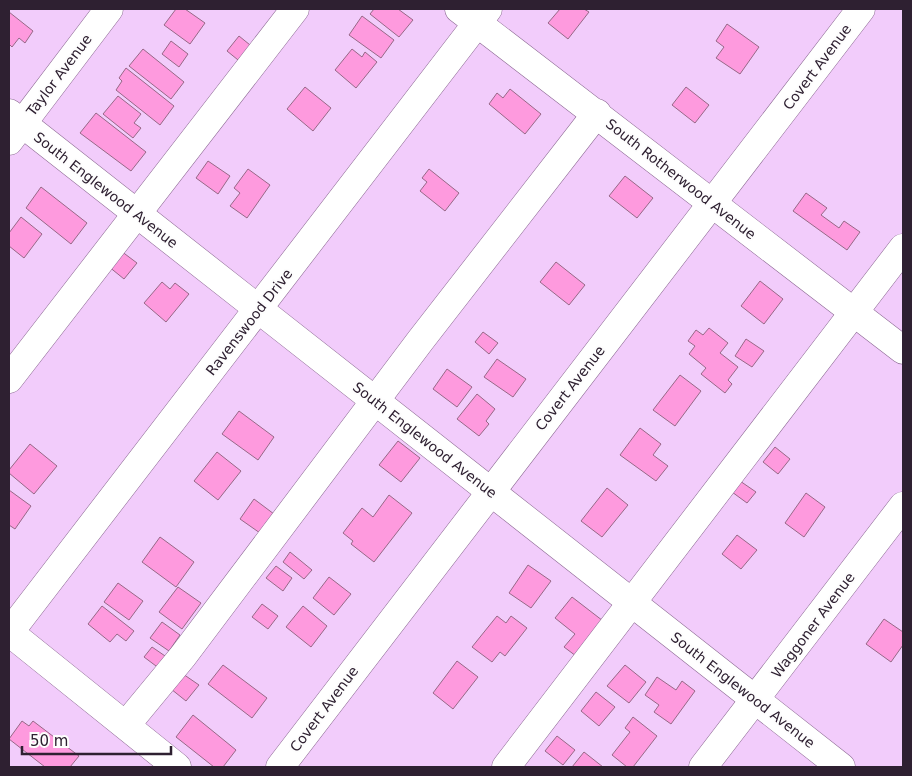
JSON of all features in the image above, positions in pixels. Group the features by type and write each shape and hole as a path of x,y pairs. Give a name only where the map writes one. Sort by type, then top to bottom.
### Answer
{"street":[{"name":"Taylor Avenue","path":"13,126 109,9"},
{"path":"9,379 295,9"},
{"name":"Covert Avenue","path":"280,767 861,9"},
{"name":"South Rotherwood Avenue","path":"475,13 596,114 713,202 903,350"},
{"name":"Ravenswood Drive","path":"9,633 259,309 475,13"},
{"path":"126,725 189,648 375,400 596,114"},
{"name":"South Englewood Avenue","path":"13,126 136,214 259,309 841,767"},
{"path":"506,767 903,248"},
{"name":"Waggoner Avenue","path":"703,767 903,506"},
{"path":"9,633 177,767"}],"building":[{"path":"176,9 185,9 205,23 190,44 164,25"},
{"path":"374,9 398,9 413,20 399,37 370,14"},
{"path":"560,9 584,9 589,12 568,39 548,23"},
{"path":"9,12 33,31 25,43 19,38 12,47 9,44"},
{"path":"362,16 394,40 381,58 349,35"},
{"path":"727,24 759,47 740,74 716,58 724,47 716,41"},
{"path":"239,36 255,49 243,64 227,51"},
{"path":"171,41 188,54 179,67 162,54"},
{"path":"143,49 184,82 171,99 129,66"},
{"path":"352,49 362,57 365,52 377,62 356,88 335,70"},
{"path":"126,68 174,106 160,125 116,90 122,81 119,78"},
{"path":"305,87 331,108 313,131 287,109"},
{"path":"686,87 709,105 695,123 672,105"},
{"path":"510,89 541,114 525,134 489,104 497,93 503,98"},
{"path":"118,96 141,114 134,123 141,128 133,138 103,114"},
{"path":"96,113 146,152 131,171 80,133"},
{"path":"208,161 230,176 218,194 196,178"},
{"path":"248,169 270,185 247,218 230,206 240,193 234,188"},
{"path":"429,169 459,193 445,211 420,191 427,182 422,178"},
{"path":"625,176 653,198 637,218 609,196"},
{"path":"41,187 87,223 71,244 26,208"},
{"path":"806,193 827,208 821,215 839,228 844,221 860,232 847,250 793,211"},
{"path":"21,217 42,234 24,258 9,246 9,233"},
{"path":"121,251 137,263 124,279 108,266"},
{"path":"556,262 585,285 569,305 540,282"},
{"path":"760,281 783,299 764,324 741,306"},
{"path":"162,282 170,289 175,283 189,294 166,322 144,303"},
{"path":"709,328 728,343 720,353 738,367 728,380 732,384 725,393 701,374 706,368 689,354 695,346 688,341 696,330 703,335"},
{"path":"483,332 498,343 489,354 475,342"},
{"path":"746,339 764,351 752,367 735,356"},
{"path":"497,359 526,379 513,397 484,377"},
{"path":"447,369 472,387 457,407 433,389"},
{"path":"680,375 701,391 675,426 653,410"},
{"path":"477,394 495,409 486,421 489,424 479,436 457,419"},
{"path":"239,411 274,437 258,460 222,434"},
{"path":"640,428 661,444 653,455 668,466 656,481 620,455"},
{"path":"398,441 420,458 401,482 379,465"},
{"path":"30,444 57,466 34,494 9,473 9,470"},
{"path":"775,447 790,459 778,474 763,462"},
{"path":"217,452 241,471 218,500 194,481"},
{"path":"740,481 756,492 747,503 732,492"},
{"path":"607,488 628,505 602,537 581,521"},
{"path":"9,490 31,506 15,529 9,525"},
{"path":"806,493 825,507 804,537 785,523"},
{"path":"389,495 412,513 374,562 351,544 353,541 343,533 362,508 373,517"},
{"path":"254,499 274,514 260,533 240,519"},
{"path":"737,535 757,550 741,569 722,554"},
{"path":"160,537 194,562 176,587 142,562"},
{"path":"290,552 312,570 304,579 283,562"},
{"path":"528,565 551,581 531,608 509,593"},
{"path":"276,566 292,578 283,591 266,578"},
{"path":"329,577 351,594 334,615 313,598"},
{"path":"118,583 143,601 129,620 104,602"},
{"path":"178,587 201,603 182,629 159,612"},
{"path":"572,597 607,624 580,659 564,647 575,634 555,618"},
{"path":"262,604 278,616 268,629 252,617"},
{"path":"102,606 134,631 126,641 117,634 110,642 88,624"},
{"path":"303,606 327,626 311,647 286,627"},
{"path":"497,616 506,623 511,616 527,628 505,656 500,652 492,662 472,647"},
{"path":"884,619 903,632 903,645 891,662 866,644"},
{"path":"162,622 180,635 169,651 150,638"},
{"path":"152,647 168,658 160,669 144,657"},
{"path":"457,661 478,677 453,709 433,693"},
{"path":"223,665 267,698 252,718 208,684"},
{"path":"625,665 646,682 629,703 607,686"},
{"path":"183,674 199,685 186,701 171,689"},
{"path":"657,677 676,690 682,681 695,691 671,724 654,712 659,705 645,695"},
{"path":"596,692 615,707 599,726 581,711"},
{"path":"193,715 236,750 223,767 214,767 176,737"},
{"path":"633,717 657,736 633,767 627,767 612,755 630,732 625,728"},
{"path":"22,721 29,726 33,721 79,756 70,767 45,767 9,739"},
{"path":"557,736 575,750 563,765 545,751"},
{"path":"584,752 603,767 572,767"}]}
